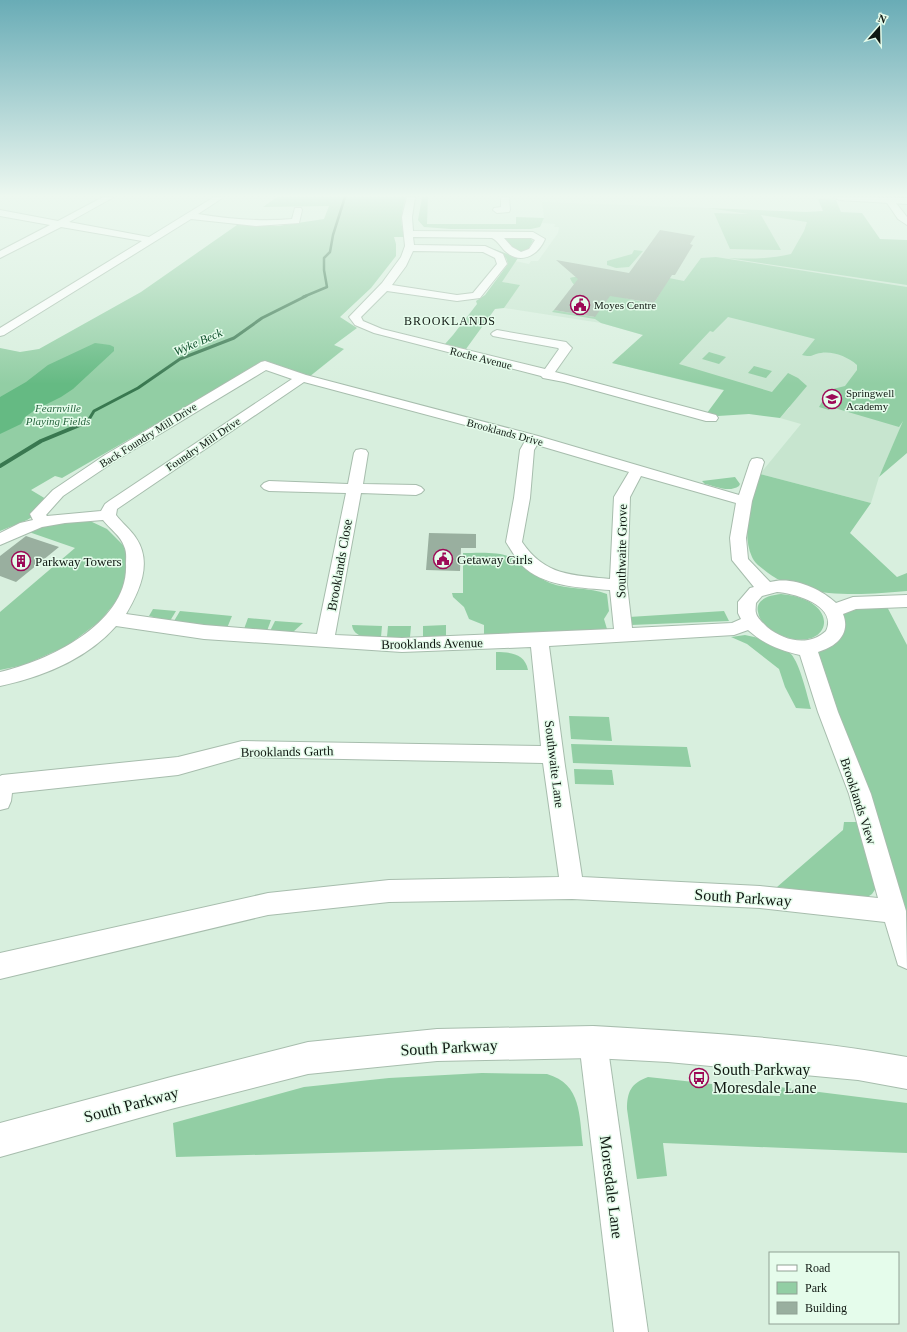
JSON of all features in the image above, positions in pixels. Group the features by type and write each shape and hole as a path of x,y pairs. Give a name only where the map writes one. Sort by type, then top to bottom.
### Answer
{"street":[{"path":"0,333 121,259"},
{"name":"Roche Avenue","path":"405,259 385,288 355,317 359,324 378,331 429,345 711,418"},
{"path":"385,288 457,298 476,296 502,264 500,259"},
{"path":"6,316 22,320"},
{"path":"497,334 562,345 566,348 547,375"},
{"name":"Brooklands Drive","path":"265,365 302,378 533,439 744,501"},
{"name":"Back Foundry Mill Drive","path":"40,518 58,493 110,458 265,365"},
{"name":"Foundry Mill Drive","path":"108,514 108,511 114,504 302,378"},
{"path":"533,439 527,450 522,498 514,542 524,557 536,569 556,577 618,585"},
{"name":"Brooklands Close","path":"325,641 360,453"},
{"path":"757,462 744,501 738,527 740,560 765,588"},
{"name":"Southwaite Grove","path":"624,635 620,614 618,585 622,497 637,470"},
{"path":"269,486 416,490"},
{"path":"0,540 15,530 40,518 108,514 126,534 134,550 137,571 130,594 113,619 99,632 67,654 27,672 0,679"},
{"path":"777,586 803,590 826,603 833,612 838,625 835,635 827,643 807,648 794,647 780,643 758,631 746,614 746,605 749,597 765,588 777,586"},
{"path":"833,612 853,603 907,601"},
{"name":"Brooklands Avenue","path":"113,619 204,632 402,645 539,640 734,629 751,622"},
{"name":"Southwaite Lane","path":"539,640 553,755 572,888"},
{"name":"Brooklands View","path":"807,648 828,712 860,794 907,956"},
{"name":"Brooklands Garth","path":"1,790 178,766 242,749 553,755"},
{"name":"South Parkway","path":"0,966 268,904 388,891 572,888 760,897 894,911"},
{"name":"South Parkway","path":"0,1140 171,1093 308,1058 437,1045 593,1042 712,1049 858,1064 907,1073"},
{"name":"Moresdale Lane","path":"593,1042 631,1332"}],"shaded area":[{"path":"539,259 907,259 907,413 879,477 871,503 760,474 801,424 780,418 790,407 612,363 643,335 601,323 504,308 519,285 501,283 515,261 529,264 531,261 538,261"}],"green space":[{"name":"Fearnville Playing Fields","path":"188,259 394,259 371,288 340,317 357,328 334,345 344,349 309,377 265,361 62,478 55,476 31,490 46,499 32,517 0,531 0,348 20,352 39,349 141,292"},
{"path":"506,259 517,259 502,282 520,285 504,308 495,309 466,349 445,344 477,304 476,301 485,295 508,264"},
{"path":"614,259 636,259 629,267 616,268 607,265 607,261"},
{"path":"700,259 730,259 907,287 907,453 879,477 903,421 899,427 831,407 829,410 819,407 829,390 845,386 857,370 857,365 845,357 830,353 818,353 810,356 802,355 815,339 728,317 713,332 710,331 679,364 772,392 788,373 798,378 807,386 780,418 749,414 718,416 707,413 724,390 612,363 643,335 601,323 595,319 552,312 554,310 594,317 606,300 586,292 576,286 570,278 583,278 623,297 654,303 669,278 684,281"},
{"path":"736,259 907,259 907,285"},
{"path":"95,343 110,345 114,347 114,351 73,389 35,410 25,417 21,424 0,434 0,397 26,382 48,365"},
{"path":"709,352 726,357 719,364 702,359"},
{"path":"754,366 772,371 766,378 748,373"},
{"path":"760,474 871,503 850,533 897,577 907,573 907,591 851,594 812,591 777,579 761,568 752,557 747,537 748,515 753,493"},
{"path":"735,477 740,484 739,486 731,489 705,484 702,481"},
{"path":"90,521 107,529 124,546 129,568 122,594 100,621 67,646 24,665 0,670 0,612 75,548 26,531 43,525"},
{"path":"463,553 501,554 512,558 550,583 564,587 593,590 607,594 609,611 604,619 607,629 484,635 484,625 469,619 464,607 453,597 452,593 463,593"},
{"path":"781,594 802,598 816,606 823,616 824,625 819,633 810,639 796,639 778,634 765,625 759,616 759,604 764,598"},
{"path":"884,601 907,645 907,956 814,647 827,643 835,615"},
{"path":"153,609 176,611 170,621 149,616"},
{"path":"180,611 232,616 227,628 174,621"},
{"path":"724,611 729,621 631,625 629,617"},
{"path":"248,618 271,620 267,631 244,629"},
{"path":"275,621 303,623 293,632 270,631"},
{"path":"352,625 382,626 381,637 359,635 353,630"},
{"path":"446,625 446,637 423,637 423,626"},
{"path":"388,626 411,626 410,637 387,637"},
{"path":"745,635 776,644 791,654 800,672 811,709 796,708 785,687 779,669 747,644 731,637"},
{"path":"496,652 512,653 521,657 524,660 528,670 496,670"},
{"path":"569,716 609,717 612,741 571,739"},
{"path":"571,744 687,747 691,767 573,763"},
{"path":"574,769 612,770 614,785 575,784"},
{"path":"844,822 861,822 878,885 872,894 866,898 777,887 843,830"},
{"path":"482,1073 547,1074 567,1085 577,1102 583,1146 176,1157 173,1123 304,1087 389,1078"},
{"path":"648,1077 712,1084 713,1093 780,1096 779,1087 907,1103 907,1153 663,1143 667,1176 637,1179 627,1103 629,1093 634,1085 642,1079"}],"building":[{"path":"639,259 685,259 675,275 672,275 654,303 610,296 595,317 554,310 578,279 556,260 629,273"},
{"name":"Getaway Girls","path":"429,533 476,534 476,548 461,548 460,571 426,570"},
{"name":"Parkway Towers","path":"26,536 59,547 16,582 0,576 0,556"}],"waterway":[{"name":"Wyke Beck","path":"303,297 327,287 324,259"},
{"name":"Wyke Beck","path":"84,423 88,421 94,411 138,388 180,359 234,338 262,318 306,296"},
{"name":"Wyke Beck","path":"0,466 41,441 87,422"}],"place":[{"name":"Moyes Centre","path":"580,305"},
{"name":"Springwell Academy","path":"832,399"},
{"name":"Getaway Girls","path":"443,559"},
{"name":"Parkway Towers","path":"21,561"},
{"name":"South Parkway Moresdale Lane","path":"699,1078"}],"district":[{"name":"BROOKLANDS","path":"450,321"}]}
